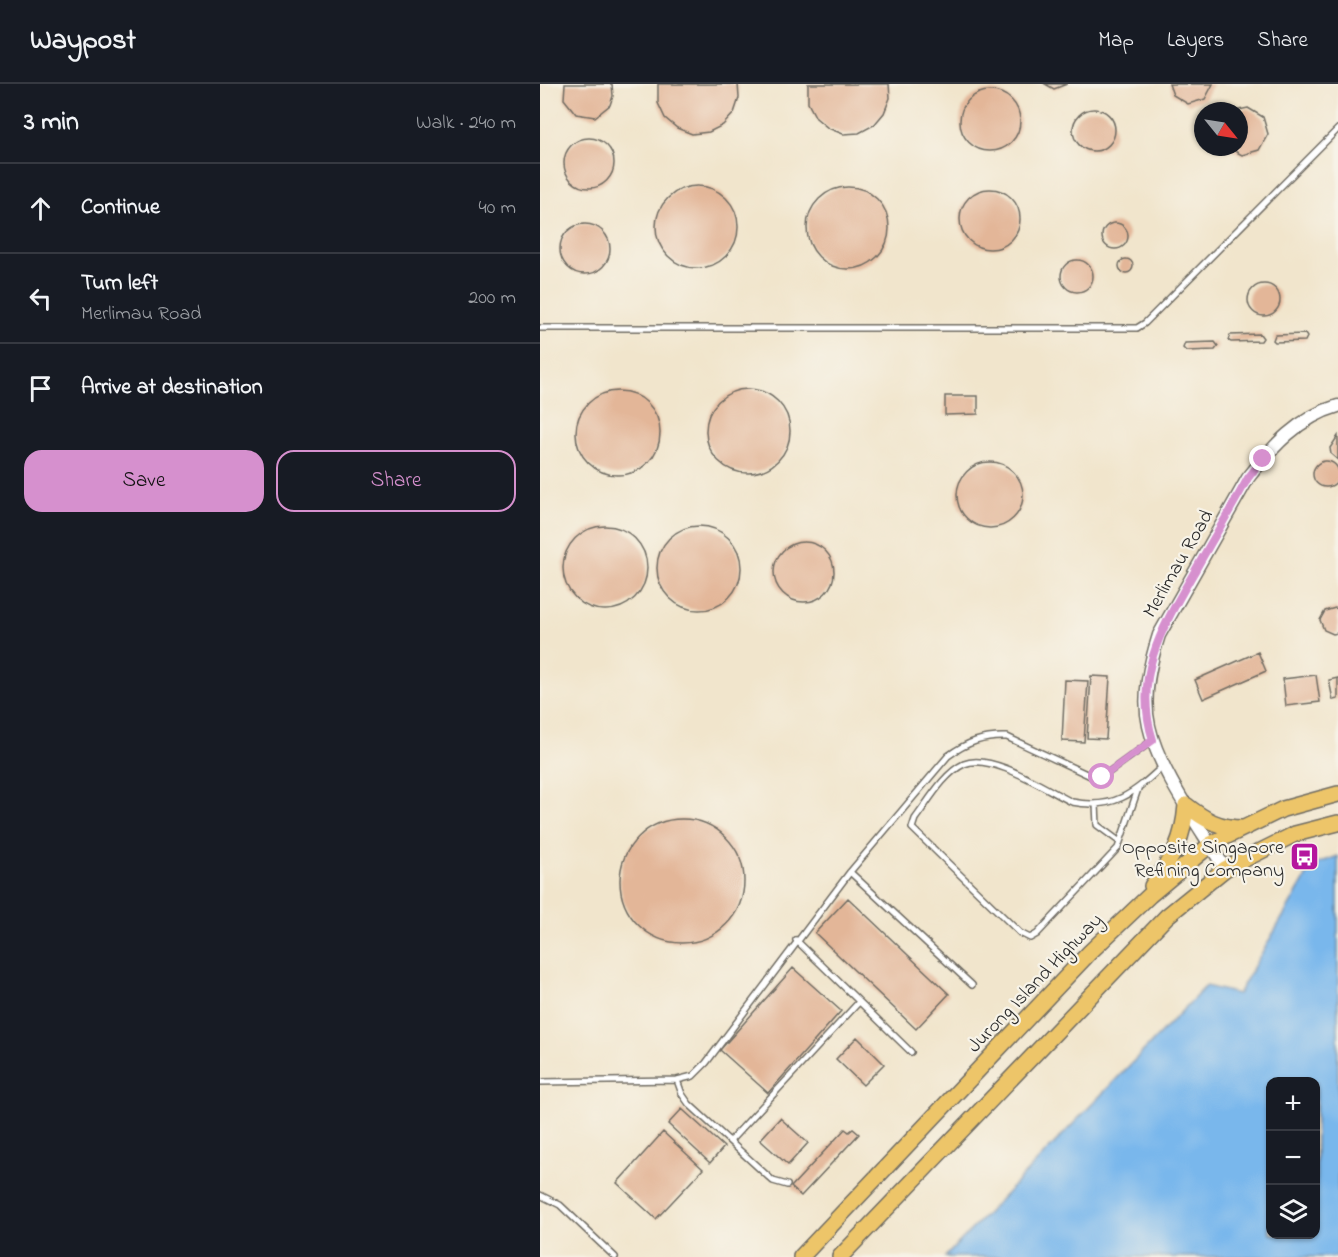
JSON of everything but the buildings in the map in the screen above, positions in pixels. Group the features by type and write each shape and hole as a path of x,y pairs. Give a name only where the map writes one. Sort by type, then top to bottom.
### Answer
{"main road":[{"name":"Jurong Island Highway","path":"801,1257 1090,952 1141,903 1210,844 1283,809 1338,794"},
{"path":"1186,805 1206,821 1219,826 1245,828"},
{"path":"1141,903 1176,851 1183,834 1186,805"},
{"path":"840,1257 1177,908 1225,869 1295,834 1338,823"},
{"path":"1159,888 1168,888 1177,895 1177,908"}],"street":[{"name":"Merlimau Road","path":"1225,869 1186,805 1153,740 1148,718 1147,682 1159,634 1248,478 1263,459 1298,425 1314,415 1338,406"}],"lane":[{"path":"540,328 1137,328 1338,129"},
{"path":"540,1082 677,1080 693,1076 706,1063 796,940 850,872 948,756 974,740 1007,737 1095,778 1102,777 1153,740"},
{"path":"1138,789 1114,854 1037,934 1027,938 912,828 915,819 951,774 964,764 978,761 995,764 1072,802 1096,804 1122,799 1138,789 1164,765"},
{"path":"1096,804 1097,825 1120,842"},
{"path":"850,872 972,985"},
{"path":"796,940 911,1052"},
{"path":"730,1141 860,1002"},
{"path":"677,1080 689,1104 773,1181 787,1185"},
{"path":"540,1195 560,1205 615,1257"}],"water":[{"path":"1338,856 1338,1257 945,1257 1206,986 1238,994 1313,865"}],"place":[{"name":"Opposite Singapore Refining Company","path":"1305,857"}],"route":[{"path":"1102,777 1153,740 1147,711 1147,682 1159,634 1248,478 1263,459"}]}
